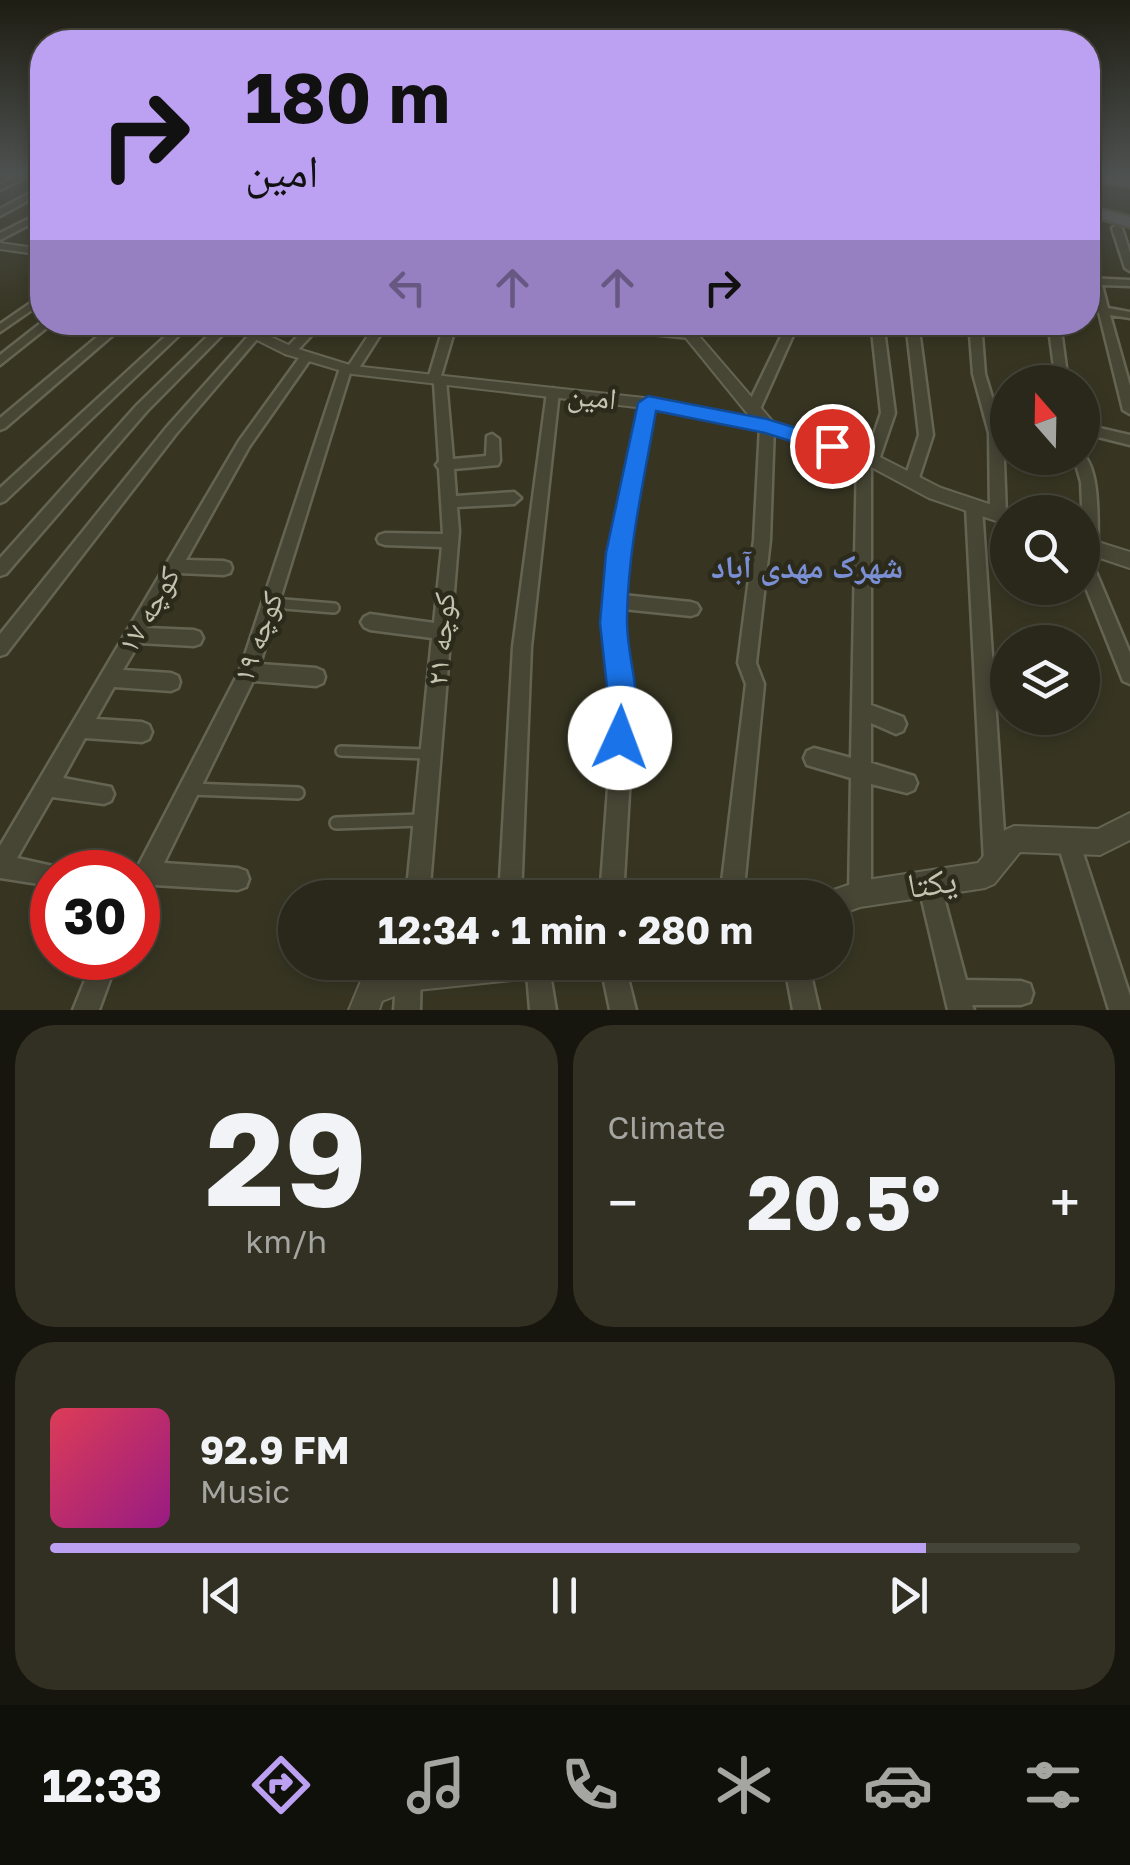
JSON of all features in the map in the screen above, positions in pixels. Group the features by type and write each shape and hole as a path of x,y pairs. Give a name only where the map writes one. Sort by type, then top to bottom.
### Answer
{"street":[{"path":"0,237 30,221"},
{"path":"1124,225 1130,268"},
{"path":"3,249 30,249"},
{"path":"1100,281 1130,283"},
{"path":"1100,300 1126,382 1130,410"},
{"path":"0,329 30,307"},
{"path":"1104,310 1130,315"},
{"path":"0,361 33,335"},
{"path":"0,425 107,335"},
{"path":"0,497 174,335"},
{"path":"0,569 142,408 216,335"},
{"path":"0,648 170,430 252,335"},
{"name":"امین","path":"262,335 298,354 349,369 648,403 767,426 868,458 912,481 990,512"},
{"name":"کوچه ۱۷","path":"0,867 310,335"},
{"name":"کوچه ۱۹","path":"157,850 248,672 349,369 374,335"},
{"name":"کوچه ۲۱","path":"419,880 450,540 437,379 448,335"},
{"path":"696,335 767,426 762,540 747,662 754,684 734,880"},
{"path":"754,406 788,335"},
{"path":"850,880 864,771 868,458 888,413 878,335"},
{"path":"912,481 926,435 914,335"},
{"path":"976,335 979,374 996,433 1001,495"},
{"path":"1056,335 1060,365"},
{"path":"1112,341 1130,345"},
{"path":"511,880 522,647 553,392"},
{"path":"613,880 624,706 615,601 618,553 648,403"},
{"path":"1100,433 1130,440"},
{"path":"443,465 493,461 492,439"},
{"path":"447,502 514,498"},
{"path":"974,506 995,863"},
{"path":"385,540 450,540"},
{"path":"1100,553 1130,560"},
{"path":"174,566 224,568"},
{"path":"1100,591 1130,675"},
{"path":"615,601 691,609"},
{"path":"370,622 442,632"},
{"path":"135,635 194,638"},
{"path":"248,672 316,677"},
{"path":"110,678 171,682"},
{"path":"864,711 896,724"},
{"path":"81,728 142,732"},
{"path":"814,758 907,783"},
{"path":"47,786 104,794"},
{"name":"یکتا","path":"853,898 984,876 1014,838 1100,842 1130,826"},
{"path":"1068,841 1122,1010"},
{"path":"0,867 30,872"},
{"path":"160,882 238,878"},
{"path":"929,883 959,1001 1021,993"},
{"path":"86,1010 98,980"},
{"path":"364,1010 371,991 388,980"},
{"path":"407,1010 408,980"},
{"path":"542,1010 543,980"},
{"path":"616,980 623,1010"},
{"path":"800,980 806,1010"}],"lane":[{"path":"272,603 334,608"},
{"path":"341,752 432,754"},
{"path":"186,789 298,793"},
{"path":"336,823 425,820"}],"district":[{"name":"شهرک مهدی آباد","path":"807,567"}],"route":[{"path":"620,738 624,706 614,623 618,553 648,403 767,426 832,446"}]}
